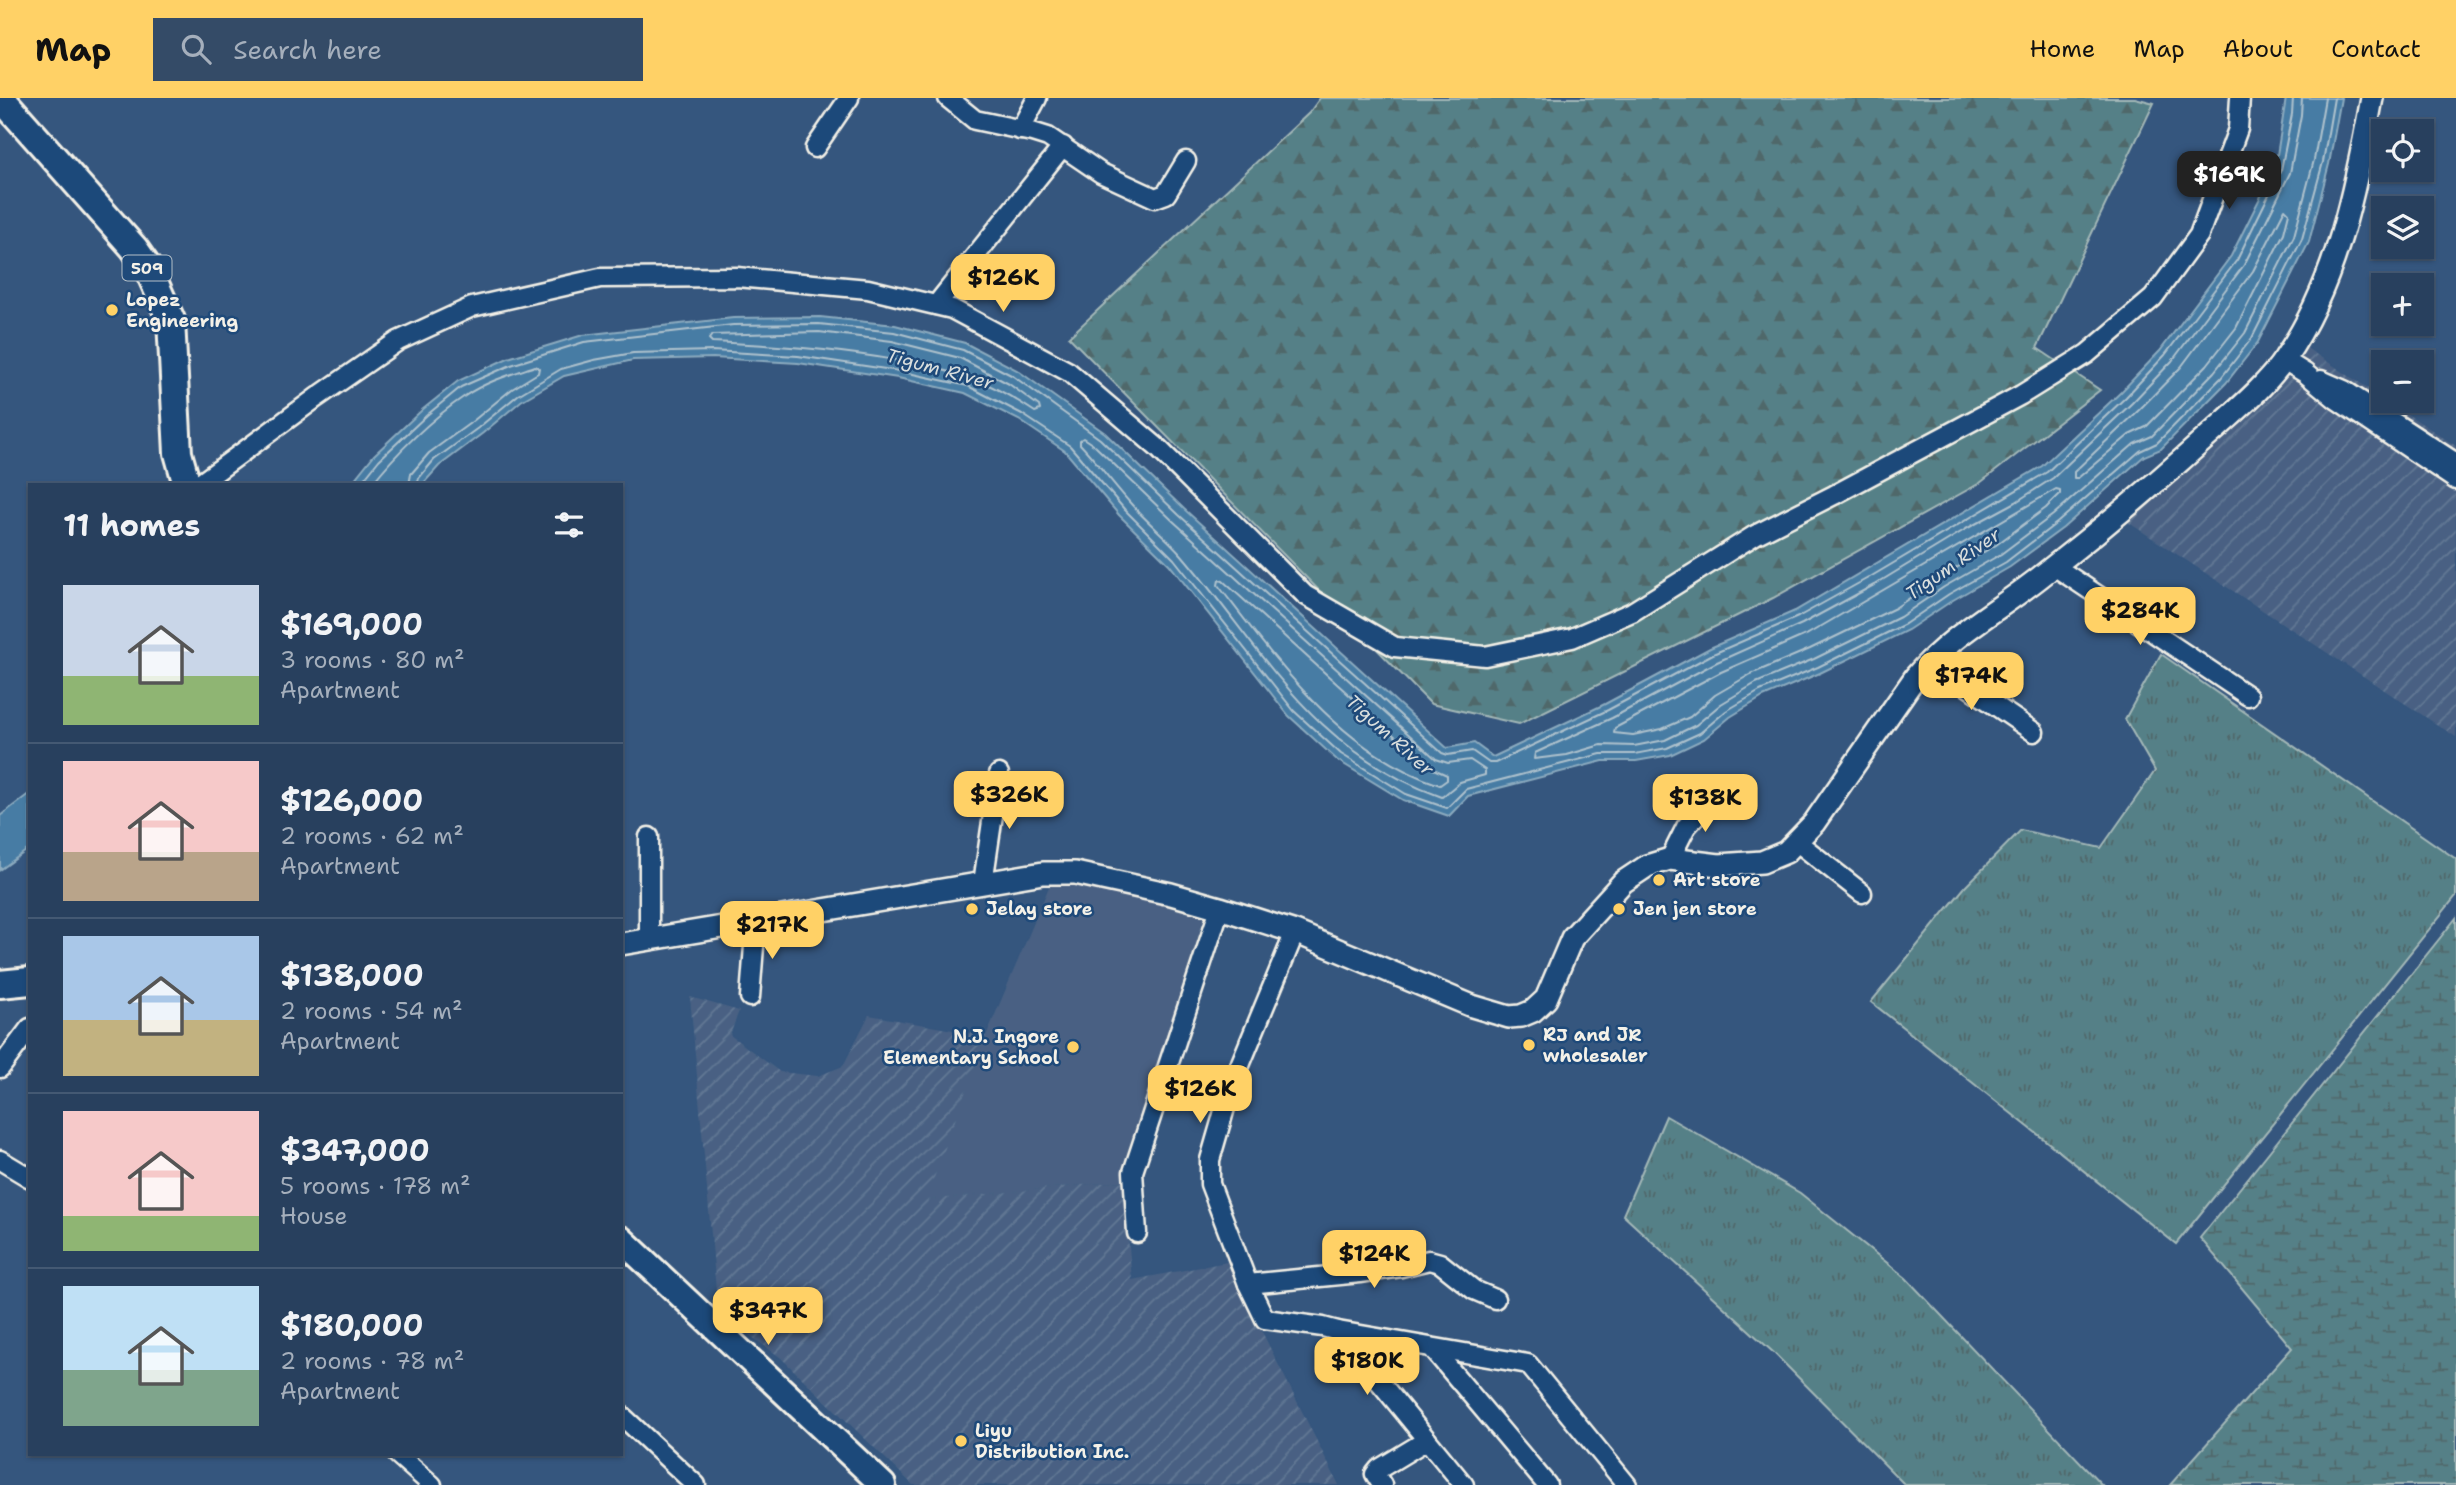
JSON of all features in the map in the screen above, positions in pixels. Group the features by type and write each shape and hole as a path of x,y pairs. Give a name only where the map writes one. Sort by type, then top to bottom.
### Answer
{"main road":[{"name":"509","path":"1,98 134,248 148,268 171,320 178,453 186,483"},
{"path":"0,984 28,982"},
{"path":"623,1241 883,1485"}],"street":[{"path":"815,148 849,98"},
{"path":"1020,130 1037,98"},
{"path":"201,483 398,341 472,307 600,278 737,277 868,289 952,309 1069,372 1158,448 1305,595 1395,647 1485,656 1572,638 1632,612 1755,535 2021,395 2087,354 2154,298 2199,235 2238,129 2240,98"},
{"path":"623,944 1043,873 1075,873 1171,894 1295,932 1472,1006 1509,1017 1533,1011 1546,999 1572,938 1623,882 1647,866 1670,859 1719,864 1762,862 1786,852 1814,823 1929,660 2054,566 2166,475 2242,405 2284,360 2313,312 2336,249 2356,176 2372,98"},
{"path":"950,99 975,120 1048,137 1101,173 1155,198 1166,194 1186,161"},
{"path":"936,305 1063,146"},
{"path":"2284,360 2305,373 2344,390 2456,463"},
{"path":"2305,373 2336,399 2456,480"},
{"path":"2054,566 2248,696"},
{"path":"1929,660 2034,732"},
{"path":"983,883 999,774"},
{"path":"1670,859 1686,827 1717,793"},
{"path":"649,837 649,939"},
{"path":"1796,841 1862,893"},
{"path":"1136,1233 1133,1172 1220,908"},
{"path":"750,998 756,921"},
{"path":"1295,932 1231,1087 1210,1160 1210,1184 1248,1284 1265,1318 1528,1364 1627,1485"},
{"path":"0,1068 28,1031"},
{"path":"0,1160 28,1177"},
{"path":"1248,1284 1360,1273 1429,1261 1440,1263 1474,1290 1495,1299"},
{"path":"1338,1331 1464,1485"},
{"path":"1432,1348 1547,1485"},
{"path":"623,1417 696,1485"},
{"path":"1382,1485 1375,1474 1379,1469 1427,1440"},
{"path":"399,1456 432,1485"}],"shaded area":[{"path":"2305,347 2371,390 2371,413 2406,413 2456,446 2456,737 2123,519 2269,390"},
{"name":"N.J. Ingore Elementary School","path":"1051,882 1071,882 1205,915 1161,1058 1125,1160 1123,1181 922,1201 986,1036"},
{"path":"690,997 739,1011 730,1035 780,1072 818,1076 843,1066 869,1015 986,1036 926,1200 1123,1181 1132,1280 1227,1262 1339,1485 913,1485 780,1357 718,1313"}],"green space":[{"path":"1320,98 2135,98 2154,103 2037,348 2100,390 1980,483 1773,598 1519,724 1431,704 1069,337 1309,113"},
{"path":"2161,654 2456,859 2456,896 2176,1244 1871,1002 1965,887 2021,830 2101,848 2155,771 2125,719"},
{"path":"2456,918 2456,1485 2170,1485 2292,1348 2200,1238"},
{"path":"1666,1116 1800,1193 1906,1278 2102,1485 1905,1485 1774,1353 1623,1215"}],"water":[{"name":"Tigum River","path":"2286,98 2341,98 2329,164 2309,242 2258,342 2226,383 2161,449 2144,456 2063,528 2010,567 1908,630 1820,673 1763,697 1730,717 1704,739 1670,755 1636,761 1603,761 1468,796 1449,816 1403,800 1337,760 1289,716 1169,564 1119,515 1065,451 1019,420 965,393 898,378 798,363 713,358 633,360 564,376 521,401 439,466 424,483 352,483 374,455 458,381 508,358 583,335 733,318 820,317 895,325 965,343 1017,370 1105,433 1184,509 1447,748 1474,743 1493,757 1605,704 1710,648 1795,611 2042,466 2121,392 2160,351 2231,256 2275,168"},
{"path":"28,795 28,849 0,870 0,816"}],"place":[{"name":"Lopez Engineering","path":"112,310"},
{"name":"Art store","path":"1659,880"},
{"name":"Jelay store","path":"972,909"},
{"name":"Jen jen store","path":"1619,909"},
{"name":"RJ and JR wholesaler","path":"1529,1045"},
{"name":"N.J. Ingore Elementary School","path":"1073,1047"},
{"name":"Liyu Distribution Inc.","path":"961,1441"}]}
